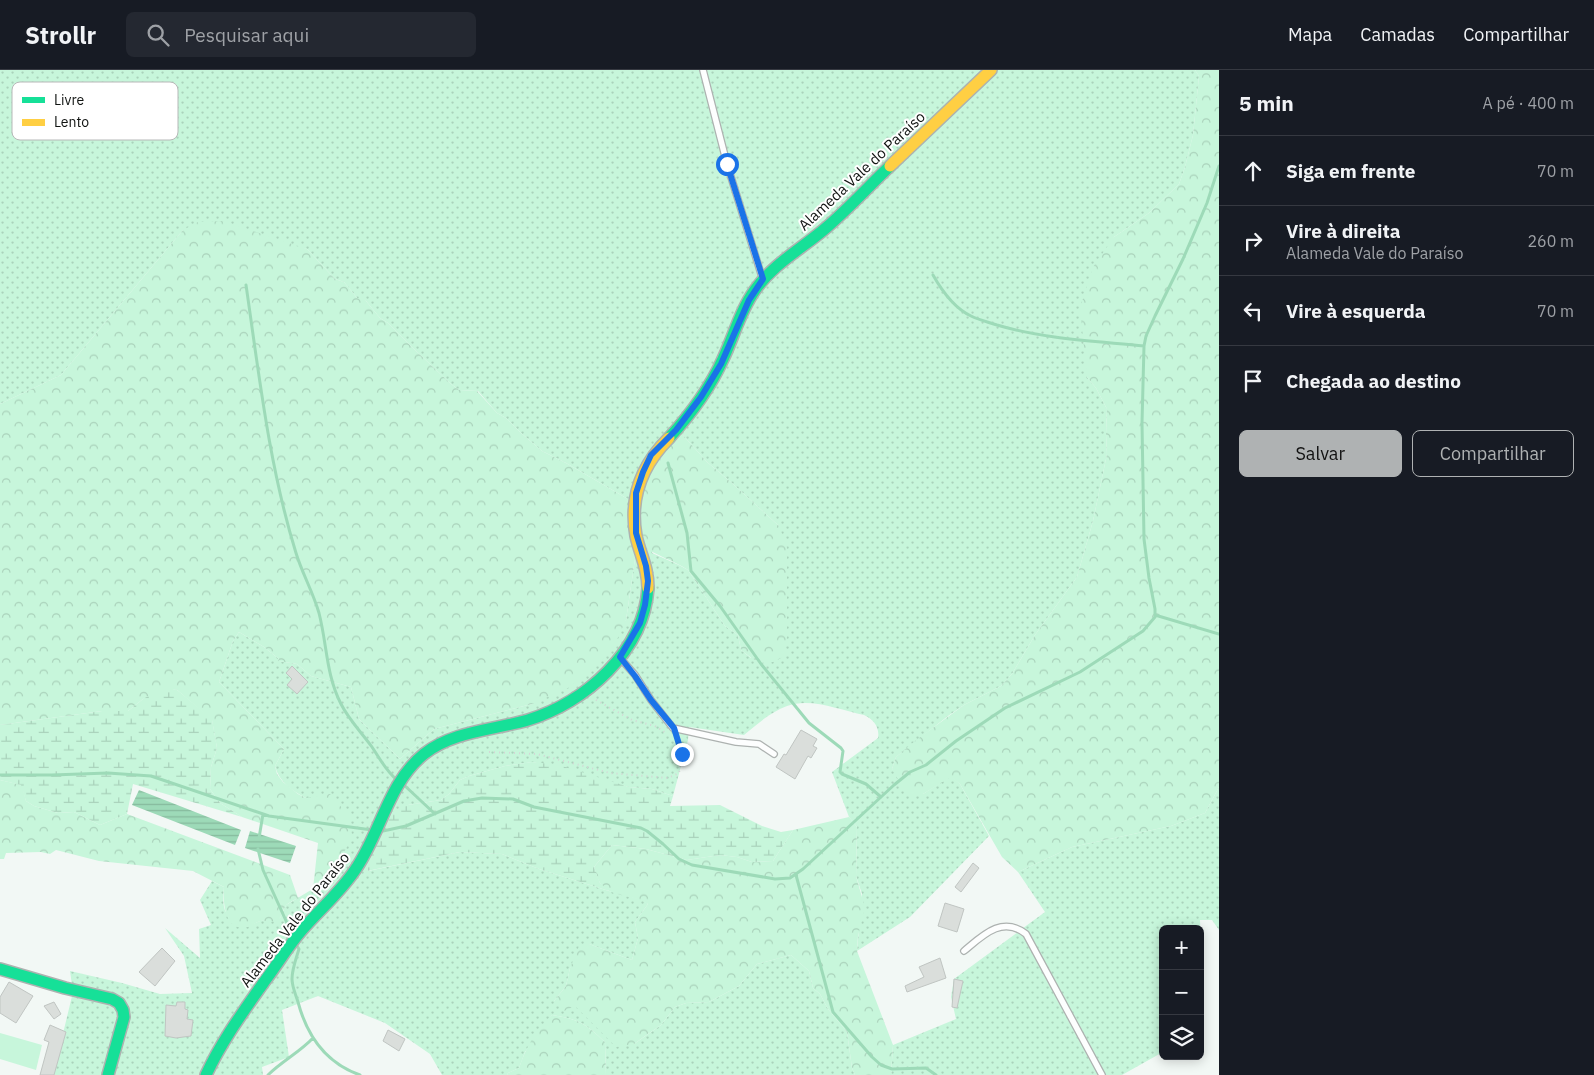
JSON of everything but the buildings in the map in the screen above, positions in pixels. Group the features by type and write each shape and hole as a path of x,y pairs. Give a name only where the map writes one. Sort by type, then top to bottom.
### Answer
{"street":[{"name":"Alameda Vale do Paraíso","path":"206,1075 219,1047 304,928 351,878 365,854 395,790 415,762 425,753 445,742 479,731 529,719 555,708 583,693 601,678 620,657 640,623 645,605 648,581 646,566 636,533 636,493 651,455 676,430 701,397 721,364 749,300 763,279 789,256 826,229 991,70"},
{"path":"0,969 65,988 112,999 119,1003 124,1017 108,1075"}],"lane":[{"path":"702,70 727,164 763,279"},
{"path":"620,657 674,728 736,742 759,744 774,754"},
{"path":"964,951 989,931 999,927 1019,928 1026,934 1102,1075"}],"path":[{"path":"583,693 632,720 655,726 678,741"},
{"path":"489,752 537,754 610,773 668,778 679,773 682,754 674,728"}],"green space":[{"path":"0,70 1195,70 1199,76 1193,135 1179,184 1149,213 1114,237 1087,377 1096,388 1107,409 1107,454 1093,521 1077,577 1035,635 1012,674 1001,686 964,705 896,757 892,769 923,794 951,776 960,784 989,836 910,917 857,951 862,894 856,876 857,827 849,817 832,772 878,738 878,730 873,721 864,715 815,704 805,703 787,706 764,719 744,735 689,727 688,740 673,796 652,789 629,787 533,762 505,766 469,776 460,780 449,794 441,800 408,805 365,862 368,871 460,852 502,854 539,869 643,900 648,904 635,922 638,938 632,960 589,944 570,968 566,986 554,1001 575,1005 590,1019 634,1044 661,1025 675,1007 686,1003 709,1002 739,986 757,964 791,955 809,971 813,988 820,994 828,1009 847,1032 852,1068 855,1075 606,1075 605,1042 581,1023 552,1015 525,1052 519,1068 507,1075 442,1075 430,1054 385,1023 318,996 282,1010 289,1057 262,1067 263,1075 53,1075 73,992 70,971 160,994 192,993 184,956 165,928 200,958 199,929 211,925 200,900 212,881 224,887 223,903 226,912 246,927 260,921 280,918 286,905 321,884 340,861 306,798 287,785 277,772 275,766 284,749 219,682 233,641 239,632 264,647 279,661 297,664 311,676 351,687 359,719 400,759 434,729 532,704 626,620 635,559 633,502 542,451 506,418 497,413 478,391 459,390 451,384 388,323 380,318 366,301 357,298 344,282 335,279 307,249 183,230 61,375 0,404","holes":["681,433 707,462 779,526 751,658 741,650 738,635 725,626 688,570 652,553"]},
{"path":"1195,70 1219,70 1219,787 1205,813 1171,826 1072,847 1018,872 1002,857 960,784 951,777 923,794 912,796 902,786 892,769 896,757 915,741 964,705 1001,686 1012,674 1035,635 1077,577 1093,521 1107,454 1107,409 1096,388 1087,377 1080,308 1093,267 1114,237 1149,213 1179,184 1193,135 1199,76"},
{"path":"223,221 307,249 335,279 344,282 357,298 362,298 366,301 380,318 388,323 451,384 459,390 477,391 497,413 506,418 542,451 633,502 635,559 626,620 614,646 604,658 568,688 532,704 434,729 400,759 359,719 351,687 311,676 297,664 278,661 279,659 264,647 239,632 233,641 219,682 284,749 275,766 277,774 283,782 306,798 330,794 349,816 352,836 340,861 321,884 313,889 318,843 242,817 220,803 210,789 211,767 217,748 212,720 176,689 143,699 128,711 102,711 0,725 0,404 61,375 183,230 198,222"},
{"path":"681,433 707,462 779,526 787,548 787,636 785,655 773,662 762,663 741,650 738,635 725,626 688,570 642,545 639,496 649,462"},
{"path":"176,689 212,719 217,748 211,767 210,789 220,803 242,817 133,784 127,814 100,825 74,812 58,813 34,806 26,801 21,785 0,780 0,725 102,711 128,711 154,693"},
{"path":"532,762 559,765 629,787 652,789 673,796 670,806 720,805 762,826 781,832 793,830 773,861 752,862 737,857 720,855 687,860 646,849 612,845 594,867 600,883 609,891 539,869 502,854 460,852 367,871 365,862 392,812 408,805 441,800 449,794 460,780 469,776 505,766"},
{"path":"0,780 22,785 26,801 34,806 58,813 74,812 100,825 127,814 290,875 298,898 286,906 277,920 261,921 249,926 239,927 229,920 227,915 224,887 193,871 99,861 56,850 50,854 41,852 6,853 4,859 0,859"},
{"path":"1219,787 1219,930 1212,920 1200,920 1200,925 1159,925 1159,1054 1122,1075 891,1075 893,1045 956,1019 951,997 954,979 1045,912 1018,872 1072,847 1171,826 1205,813"},
{"path":"849,817 857,827 856,876 865,908 858,936 857,951 893,1045 891,1075 855,1075 852,1068 847,1032 828,1009 820,994 813,988 809,971 791,955 757,964 739,986 709,1002 686,1003 675,1007 661,1025 634,1044 616,1047 575,1006 564,1011 554,1001 566,986 570,968 580,944 589,944 632,960 638,938 635,922 648,904 616,894 604,888 600,883 594,867 612,845 646,849 687,860 720,855 737,857 752,862 773,861 793,830"},
{"path":"552,1015 581,1023 605,1042 606,1075 507,1075 519,1068 532,1039"},
{"path":"0,1033 42,1045 36,1070 0,1059"}],"shaded area":[{"path":"139,790 241,830 235,845 132,805"},
{"path":"250,831 296,846 290,863 245,848"}],"waterway":[{"path":"383,831 406,826 464,801 482,798 513,799 534,807 641,828 663,844 679,859 692,865 775,879 790,878 803,869 910,772 926,765 956,741 1005,708 1080,672 1143,631 1155,617 1144,539 1142,423 1144,346 1146,336 1183,259 1207,203 1219,166"},
{"path":"933,275 944,293 954,304 965,313 980,320 1015,330 1051,336 1144,346"},
{"path":"246,285 260,386 279,487 296,553 319,613 332,682 348,716 386,769 397,780"},
{"path":"668,463 687,533 691,571 720,606 761,664 809,723 841,748 843,751 840,772 866,784 881,797"},
{"path":"1155,615 1219,634"},
{"path":"0,775 108,773 151,776 269,816 372,830"},
{"path":"404,785 435,814"},
{"path":"259,838 263,814"},
{"path":"258,849 263,870 292,934"},
{"path":"796,875 833,1012 881,1065 892,1069 926,1068 936,1075"},
{"path":"297,946 299,949 293,968 292,982 307,1026 328,1056 348,1070 360,1075"},
{"path":"268,1075 313,1038"}],"traffic: fast":[{"path":"669,438 706,391 718,370 745,306 763,280 835,220 890,166"},
{"path":"206,1075 233,1027 287,949 345,884 357,867 402,778 412,765 435,746 448,740 528,720 570,701 590,687 608,671 636,633 644,611 648,588"},
{"path":"0,969 65,988 112,999 119,1003 124,1017 108,1075"}],"traffic: slow":[{"path":"890,166 991,70"},
{"path":"648,588 648,580 636,536 634,508 636,495 645,471 651,459 669,438"}],"route":[{"path":"682,754 674,728 620,657 640,623 645,605 648,581 646,566 636,533 636,493 643,472 651,455 676,430 701,397 721,364 742,312 763,279 727,164"}]}
